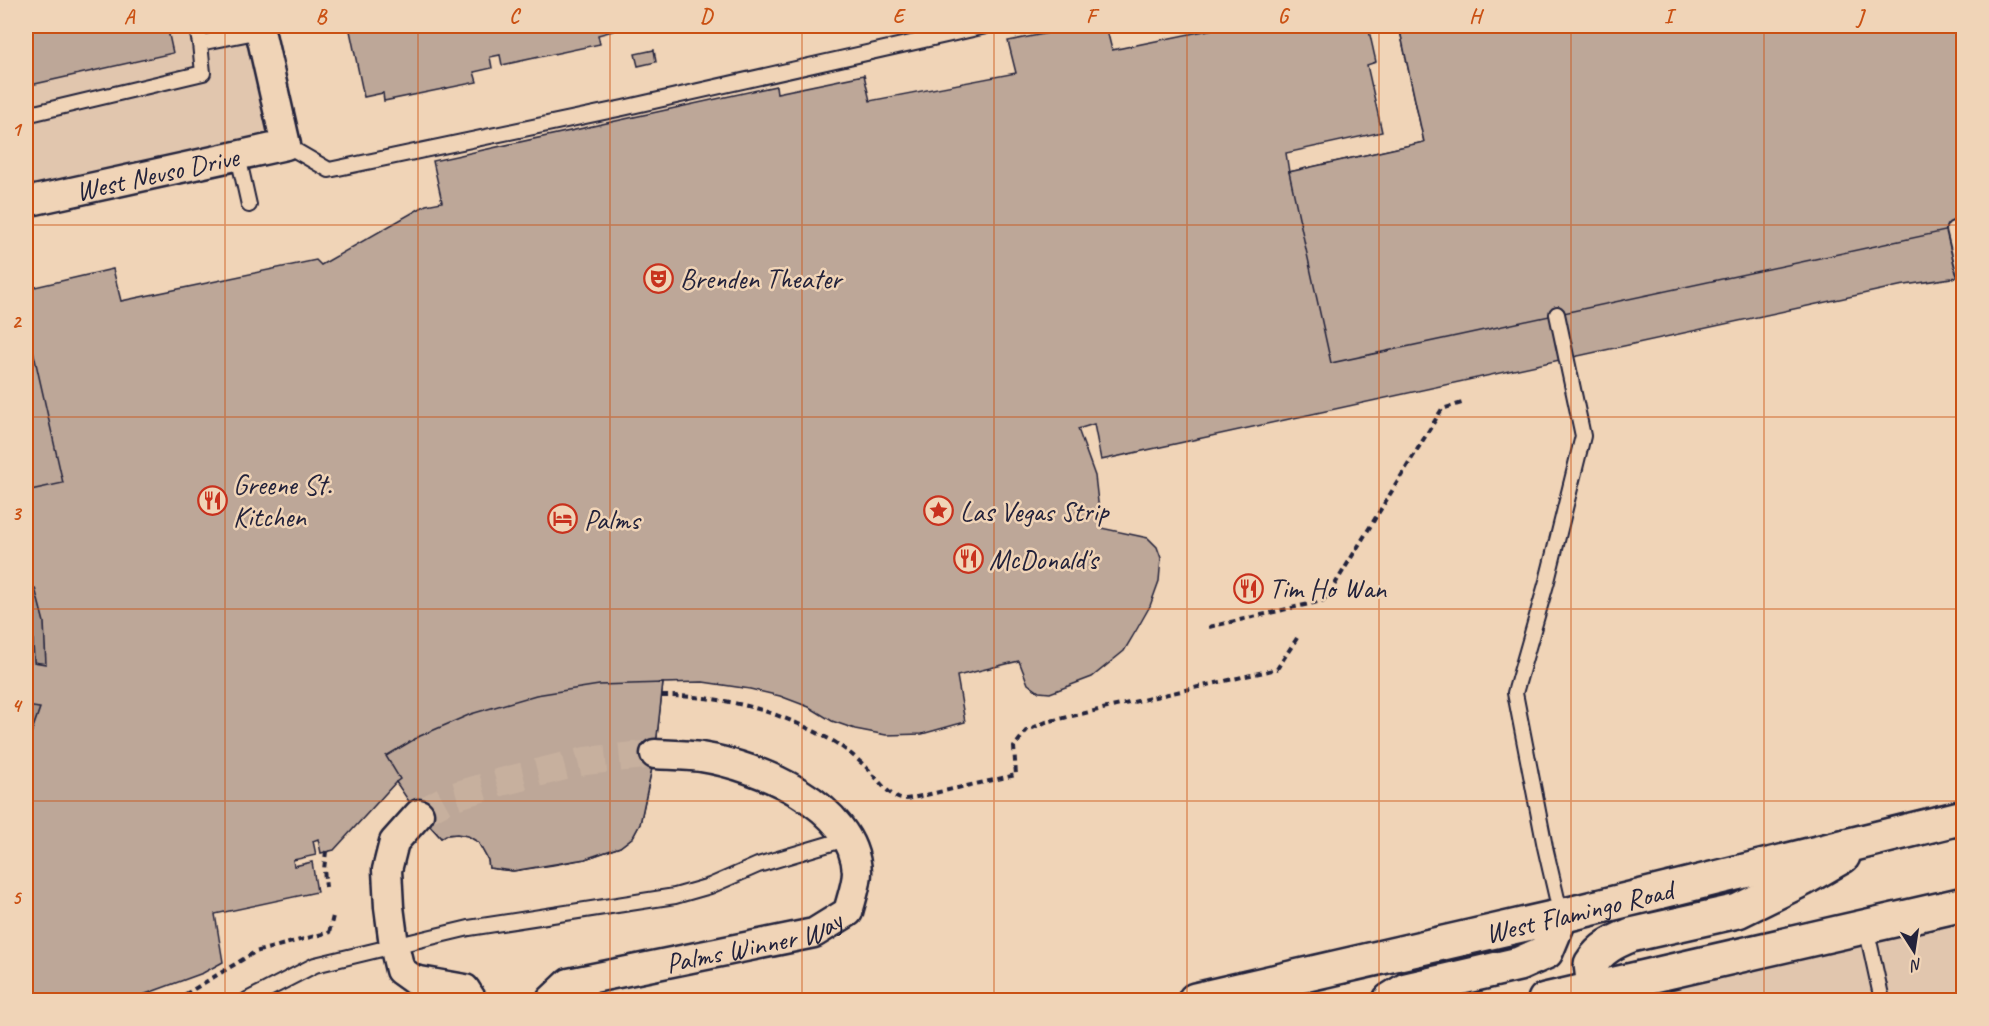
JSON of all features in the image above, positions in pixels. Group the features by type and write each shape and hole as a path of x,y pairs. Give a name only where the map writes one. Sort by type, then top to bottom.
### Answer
{"main road":[{"name":"West Flamingo Road","path":"1195,1000 1561,916 1879,836 1964,817"},
{"path":"1595,994 1591,964 1604,948 1631,935 1738,912 1879,836"},
{"path":"1545,1000 1595,994 1964,904"},
{"path":"1390,1000 1406,990 1519,964 1546,952 1561,916"}],"street":[{"path":"260,28 286,145"},
{"name":"West Nevso Drive","path":"26,202 286,145"},
{"name":"Palms Winner Way","path":"551,1000 569,983 814,933 848,912 857,872 849,838 825,811 788,786 737,765 701,757 655,754"},
{"path":"419,814 394,842 387,870 389,907 400,969 414,980 465,989 472,1000"}],"lane":[{"path":"26,115 203,73 196,26"},
{"path":"286,145 329,170 623,108 986,26"},
{"path":"200,43 260,28"},
{"path":"238,156 249,205"},
{"path":"1954,229 1964,272"},
{"path":"1557,314 1583,436 1547,581 1515,693 1561,916"},
{"path":"248,1000 315,964 469,928 675,896 710,886 758,865 849,838"},
{"path":"1866,927 1882,1000"}],"path":[{"path":"1209,627 1322,601 1329,594 1442,409 1462,403"},
{"path":"662,696 734,702 798,723 832,740 866,767 900,799 912,798 1016,775 1014,747 1026,731 1046,722 1277,669 1299,635"},
{"path":"326,851 324,870 327,887"},
{"path":"326,938 330,932 333,916"},
{"path":"176,1000 255,952 330,932"},
{"path":"332,993 334,1000"}],"shaded area":[{"path":"26,26 259,26 286,145 26,202"},
{"path":"35,588 44,622 46,664 34,662 32,623 26,590"},
{"path":"27,706 40,708 26,748 26,710"},
{"path":"1963,904 1963,1000 1545,1000"}],"building":[{"path":"26,26 167,26 173,53 26,86"},
{"path":"349,26 612,26 613,31 598,35 600,44 502,65 500,55 490,57 492,68 474,72 477,82 384,101 383,93 364,97"},
{"name":"Palms","path":"1085,26 1106,26 1112,50 1219,28 1219,26 1368,26 1376,62 1367,65 1382,132 1286,153 1289,172 1424,142 1399,26 1964,26 1964,276 1899,286 1101,460 1094,424 1078,429 1095,476 1101,528 1148,538 1157,547 1161,558 1159,581 1150,606 1137,629 1124,651 1092,677 1050,693 1039,692 1028,684 1019,661 957,676 965,722 922,734 886,735 855,729 832,721 809,707 780,696 750,689 703,682 663,683 655,754 640,824 633,837 620,847 585,859 553,865 513,871 489,868 488,860 478,842 468,836 457,834 441,838 419,814 396,782 334,850 321,853 318,839 313,841 316,855 293,860 294,866 312,862 317,892 215,914 223,962 203,973 129,1000 26,1000 26,748 40,708 27,706 26,710 26,595 32,623 34,662 46,664 44,622 35,588 26,590 26,289 113,269 121,301 316,260 321,265 426,205 442,202 433,161 776,86 777,93 864,75 870,101 1016,73 1008,41"},
{"path":"1399,26 1964,26 1964,227 1331,363 1289,172 1424,142"},
{"path":"654,50 656,62 638,66 635,54"},
{"path":"26,319 63,483 26,491"},
{"path":"663,683 655,754 640,824 633,837 620,847 585,859 513,871 489,868 488,860 478,842 468,836 457,834 441,838 408,800 396,782 400,779 386,756 420,736 471,714 536,695 599,685"}],"tunnel":[{"path":"419,814 448,798 501,782 585,761 655,754"}],"place":[{"name":"Brenden Theater","path":"659,278"},
{"name":"Greene St. Kitchen","path":"212,500"},
{"name":"Las Vegas Strip","path":"939,511"},
{"name":"Palms","path":"563,519"},
{"name":"McDonald's","path":"968,559"},
{"name":"Tim Ho Wan","path":"1248,588"}]}
